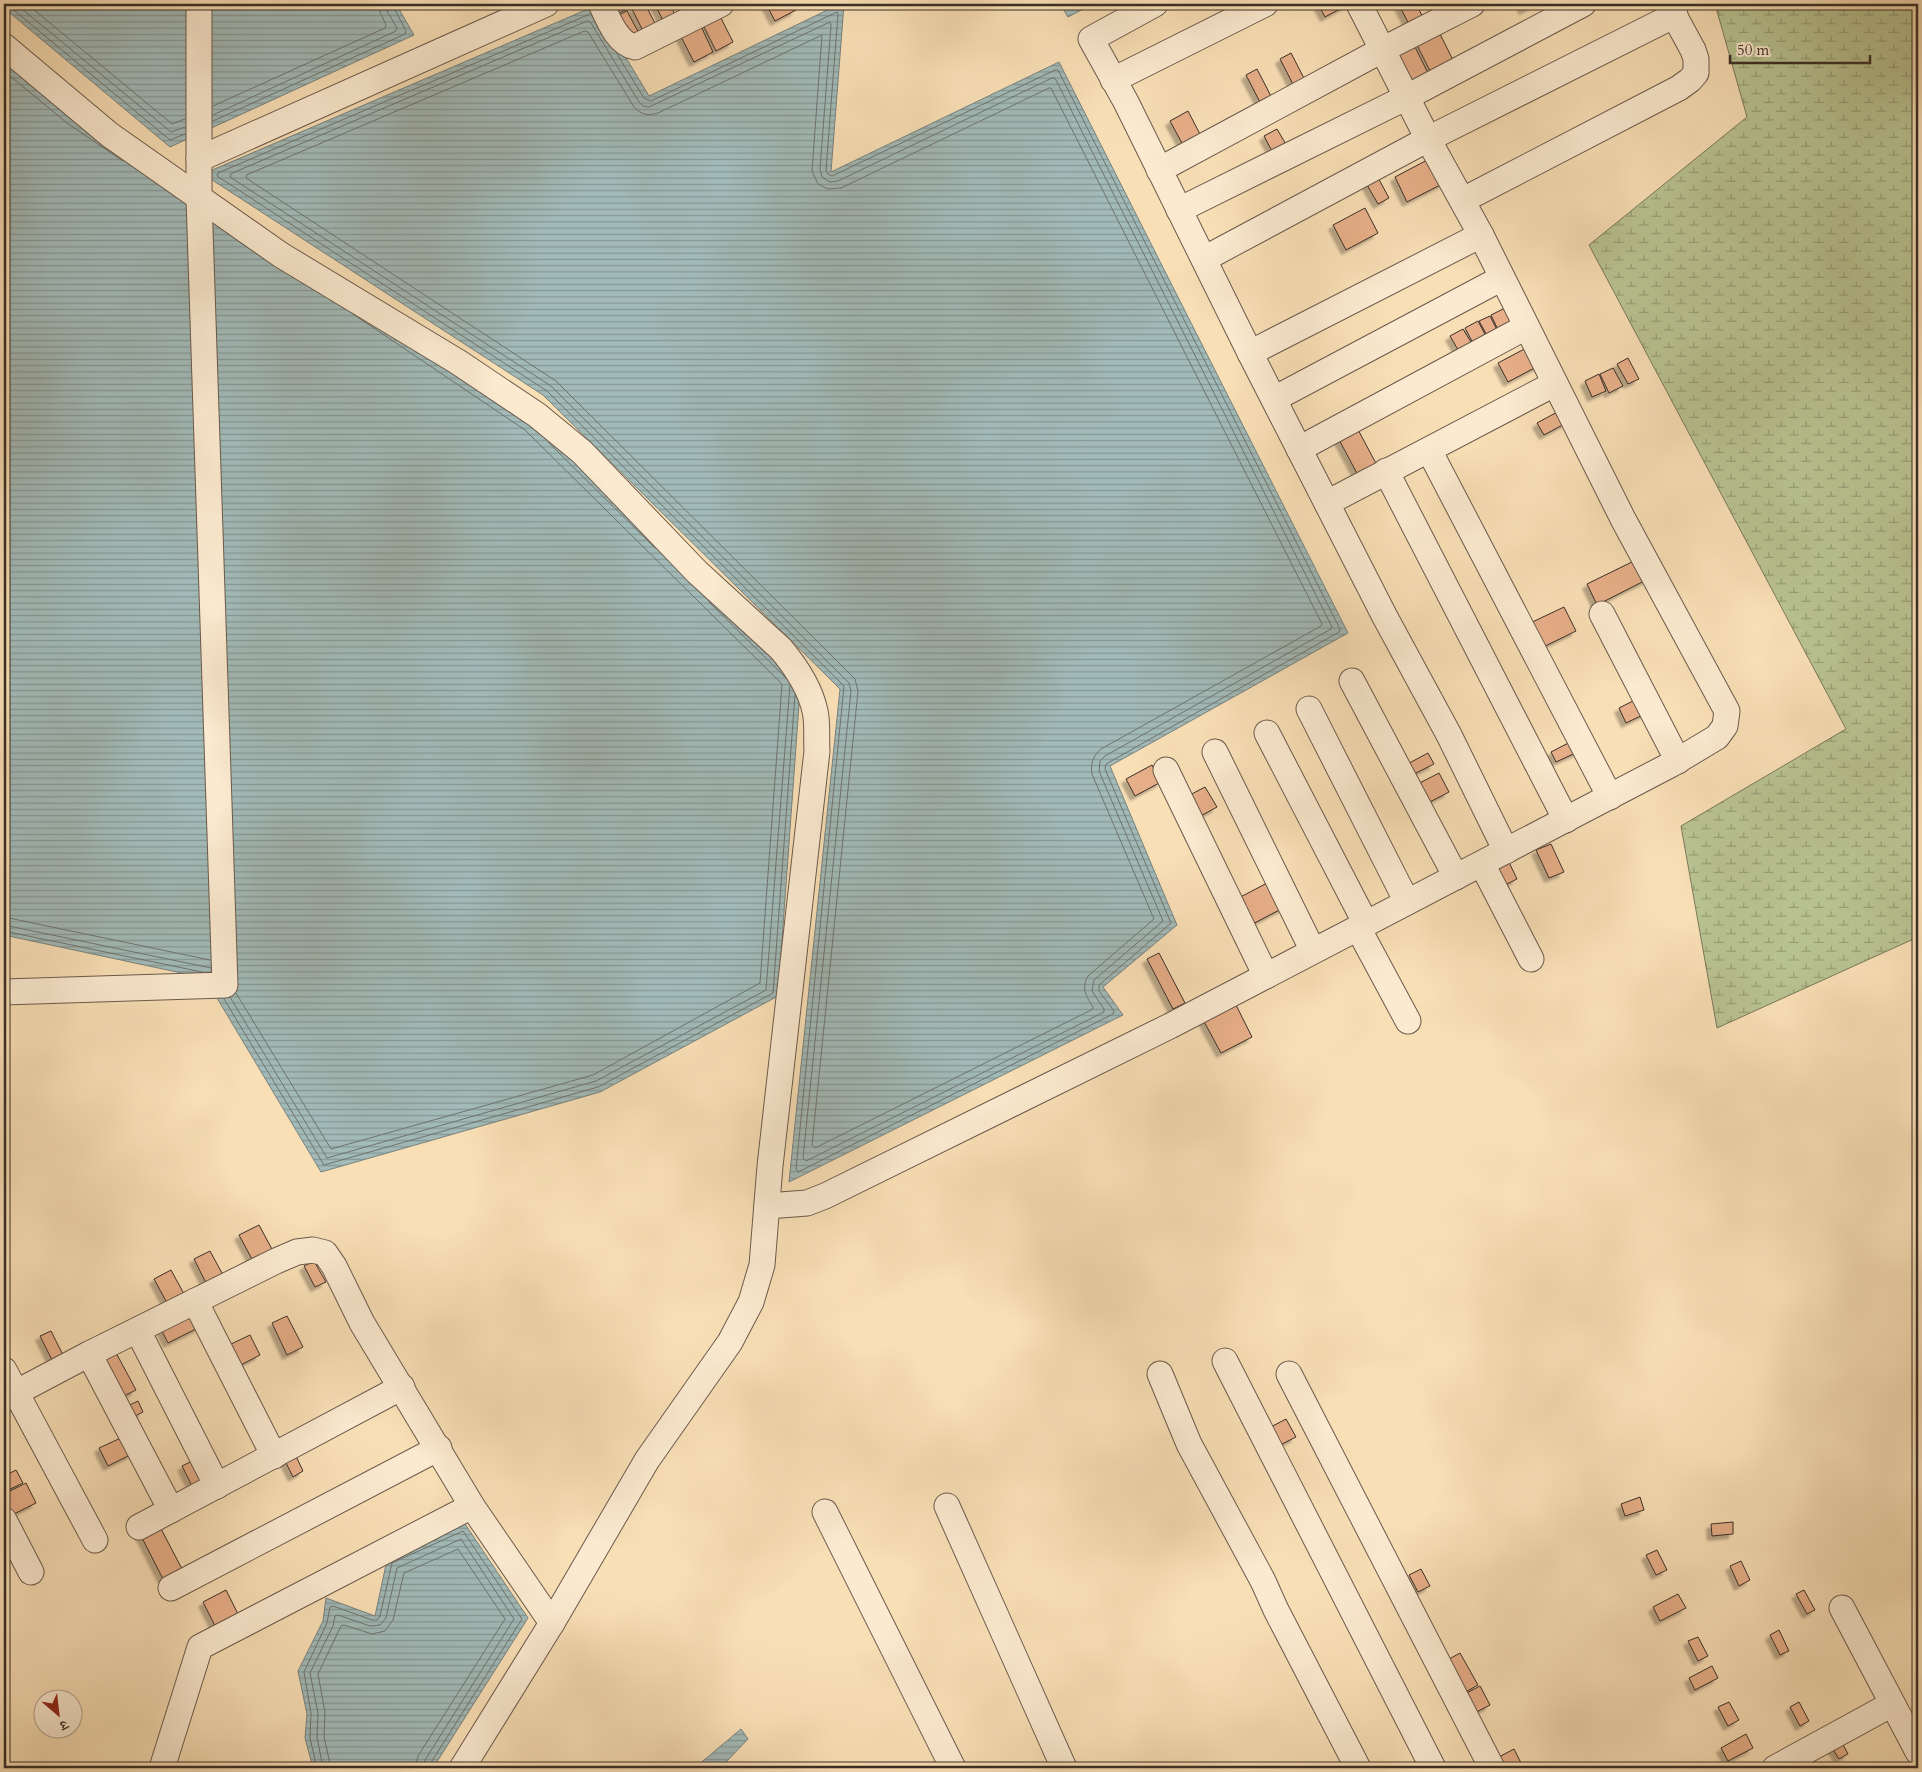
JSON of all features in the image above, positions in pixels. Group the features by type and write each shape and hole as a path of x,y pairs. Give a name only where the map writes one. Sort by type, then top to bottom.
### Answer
{"street":[{"path":"4,992 225,985 199,199 198,4"},
{"path":"199,159 546,4"},
{"path":"601,4 623,40 629,46 635,47 721,4"},
{"path":"1155,4 1091,39 1327,503 1449,735 1506,851"},
{"path":"1113,80 1265,4"},
{"path":"767,1206 807,1203 842,1188 1170,1026 1678,761 1717,736 1726,726 1726,711 1623,520 1481,235 1358,4"},
{"path":"1159,170 1382,50 1472,4"},
{"path":"1179,210 1407,97 1583,4"},
{"path":"1204,259 1428,138 1672,10 1696,59 1696,73 1690,80 1463,200"},
{"path":"4,46 110,135 199,199 281,255 458,362 537,415 582,452 697,572 781,649 793,662 810,693 816,712 817,751 770,1166 762,1265 751,1302 730,1342 647,1460 552,1623 462,1768"},
{"path":"1250,353 1481,235"},
{"path":"1274,399 1502,278"},
{"path":"1299,448 1526,327"},
{"path":"1327,503 1554,384"},
{"path":"1429,450 1610,796"},
{"path":"1386,471 1566,820"},
{"path":"1602,614 1678,761"},
{"path":"1352,681 1456,877"},
{"path":"1309,710 1407,902"},
{"path":"1267,733 1408,1021"},
{"path":"1215,752 1313,951"},
{"path":"1166,770 1266,976"},
{"path":"1482,864 1531,959"},
{"path":"10,1396 89,1354 297,1252 314,1250 325,1253 334,1266 362,1323 439,1448 472,1506 552,1623"},
{"path":"195,1301 274,1456"},
{"path":"138,1331 217,1486"},
{"path":"89,1354 171,1510"},
{"path":"1225,1361 1434,1768"},
{"path":"4,1370 10,1396 95,1540"},
{"path":"1160,1374 1189,1444 1263,1581 1280,1618 1358,1768"},
{"path":"1290,1374 1492,1768"},
{"path":"139,1527 402,1387"},
{"path":"171,1588 439,1448"},
{"path":"162,1768 200,1648 472,1506"},
{"path":"948,1506 1064,1768"},
{"path":"825,1512 953,1768"},
{"path":"4,1520 31,1572"},
{"path":"1842,1608 1918,1752"},
{"path":"1775,1768 1892,1704"}],"green space":[{"path":"1715,4 1918,4 1918,937 1717,1028 1681,826 1846,729 1589,245 1747,117"}],"water":[{"path":"4,4 396,4 414,35 170,147 4,8"},
{"path":"840,4 844,4 831,172 1059,62 1348,633 1110,766 1177,925 1103,987 1123,1015 789,1182 840,689 543,395 203,174 595,6 649,96"},
{"path":"1060,4 1093,4 1068,17"},
{"path":"4,47 78,108 537,415 801,677 778,996 600,1092 321,1172 205,978 4,935"},
{"path":"465,1524 528,1618 433,1768 313,1768 305,1738 307,1714 298,1671 323,1621 326,1598 375,1616 387,1560"},
{"path":"741,1729 748,1739 726,1762 715,1768 688,1768 697,1766"}],"building":[{"path":"614,4 637,4 619,13"},
{"path":"645,4 659,31 646,37 632,9"},
{"path":"655,4 670,4 678,21 666,27"},
{"path":"766,4 793,4 796,10 775,21"},
{"path":"1318,4 1349,4 1325,17"},
{"path":"1416,4 1425,21 1411,28 1399,5"},
{"path":"1521,4 1535,4 1524,10"},
{"path":"627,11 642,39 634,44 619,15"},
{"path":"718,12 733,42 716,51 701,21"},
{"path":"699,22 713,52 694,62 679,33"},
{"path":"1436,26 1454,62 1431,73 1413,37"},
{"path":"1411,39 1430,77 1408,88 1389,50"},
{"path":"1291,53 1307,84 1296,90 1280,59"},
{"path":"1257,69 1273,100 1262,106 1246,75"},
{"path":"1188,111 1202,138 1184,147 1170,121"},
{"path":"1277,129 1287,146 1273,153 1264,136"},
{"path":"1431,158 1444,183 1407,202 1395,177"},
{"path":"1375,172 1389,198 1378,204 1363,178"},
{"path":"1365,208 1378,233 1346,250 1333,225"},
{"path":"1507,307 1517,325 1500,334 1491,315"},
{"path":"1490,316 1499,334 1489,339 1479,321"},
{"path":"1478,321 1488,340 1475,347 1465,328"},
{"path":"1463,329 1474,347 1461,355 1450,336"},
{"path":"1530,346 1540,365 1508,382 1498,363"},
{"path":"1628,358 1639,379 1628,384 1617,364"},
{"path":"1613,368 1623,386 1609,393 1600,374"},
{"path":"1599,374 1606,391 1592,397 1585,381"},
{"path":"1561,410 1568,422 1544,435 1537,423"},
{"path":"1355,424 1379,469 1360,479 1336,434"},
{"path":"1638,559 1648,579 1597,605 1587,584"},
{"path":"1564,607 1576,631 1535,651 1524,626"},
{"path":"1641,697 1649,712 1626,723 1619,708"},
{"path":"1576,739 1582,750 1556,762 1551,752"},
{"path":"1428,753 1434,764 1408,777 1402,767"},
{"path":"1152,765 1161,782 1135,796 1126,779"},
{"path":"1439,773 1449,792 1422,806 1412,787"},
{"path":"1205,787 1217,807 1197,818 1186,797"},
{"path":"1551,844 1564,872 1549,878 1536,850"},
{"path":"1505,854 1517,879 1499,888 1487,863"},
{"path":"1271,881 1285,907 1247,927 1233,901"},
{"path":"1159,953 1185,1003 1173,1009 1147,959"},
{"path":"1233,999 1252,1037 1221,1053 1201,1016"},
{"path":"259,1225 273,1251 253,1261 239,1235"},
{"path":"210,1251 223,1275 206,1283 194,1259"},
{"path":"314,1261 326,1282 315,1287 304,1266"},
{"path":"171,1270 184,1294 167,1303 154,1279"},
{"path":"189,1307 200,1327 168,1343 158,1323"},
{"path":"287,1316 303,1347 287,1355 272,1323"},
{"path":"51,1331 64,1357 53,1362 40,1336"},
{"path":"250,1335 260,1355 237,1367 227,1346"},
{"path":"114,1349 136,1390 118,1399 97,1358"},
{"path":"138,1401 143,1412 125,1421 119,1410"},
{"path":"1286,1419 1296,1437 1276,1447 1267,1429"},
{"path":"123,1437 132,1454 108,1466 99,1448"},
{"path":"294,1452 303,1471 293,1477 283,1457"},
{"path":"194,1460 204,1480 192,1486 182,1466"},
{"path":"16,1470 23,1483 4,1492 4,1476"},
{"path":"26,1483 36,1503 12,1515 4,1494"},
{"path":"1640,1497 1644,1510 1625,1516 1621,1504"},
{"path":"1733,1522 1733,1534 1712,1536 1711,1524"},
{"path":"158,1523 182,1569 163,1579 139,1532"},
{"path":"1657,1550 1667,1570 1656,1575 1646,1555"},
{"path":"1741,1561 1750,1580 1739,1586 1730,1566"},
{"path":"1421,1569 1430,1586 1418,1592 1409,1575"},
{"path":"226,1590 238,1614 215,1626 203,1602"},
{"path":"1804,1590 1815,1610 1807,1614 1796,1594"},
{"path":"1678,1594 1686,1608 1660,1621 1653,1607"},
{"path":"1779,1630 1789,1651 1780,1655 1770,1635"},
{"path":"1698,1637 1708,1656 1698,1661 1688,1641"},
{"path":"1460,1653 1478,1685 1460,1695 1442,1663"},
{"path":"1712,1666 1718,1678 1695,1690 1689,1678"},
{"path":"1480,1686 1490,1705 1471,1715 1461,1696"},
{"path":"1729,1702 1739,1720 1728,1726 1718,1707"},
{"path":"1799,1702 1809,1721 1800,1726 1790,1707"},
{"path":"1746,1734 1753,1748 1728,1761 1721,1748"},
{"path":"1841,1741 1848,1754 1839,1759 1831,1746"},
{"path":"1514,1749 1522,1765 1514,1768 1502,1768 1497,1758"}]}
